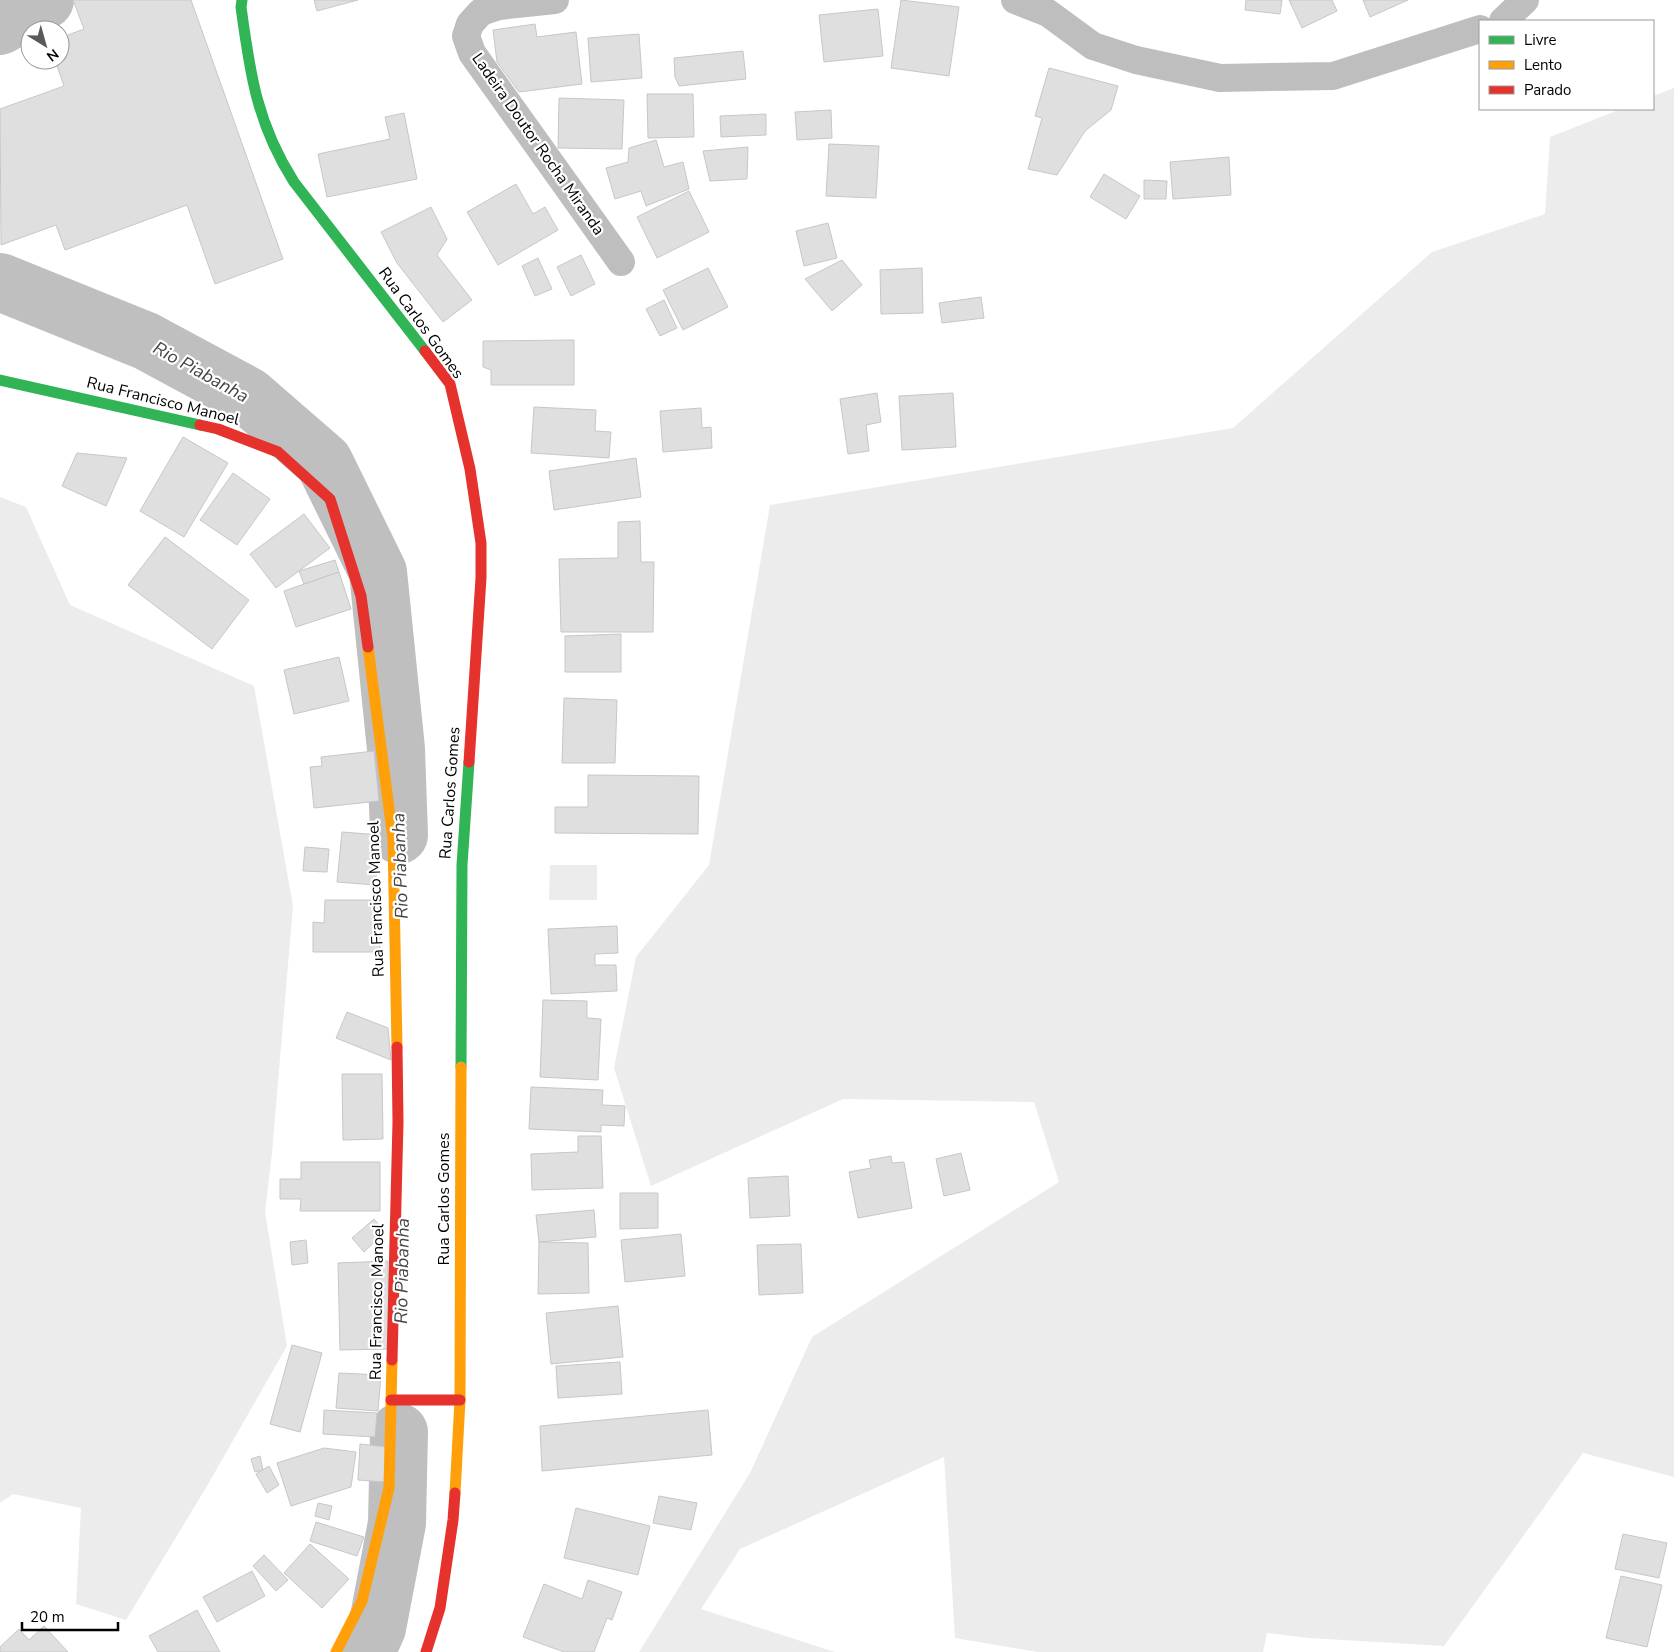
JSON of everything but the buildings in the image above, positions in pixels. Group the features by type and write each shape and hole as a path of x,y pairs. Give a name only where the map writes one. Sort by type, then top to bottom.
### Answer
{"main road":[{"name":"Rua Carlos Gomes","path":"242,0 241,7 249,65 262,115 274,148 294,182 450,384 470,469 481,543 481,578 462,865 460,1400 453,1520 440,1608 426,1652"},
{"name":"Rua Francisco Manoel","path":"0,380 218,429 278,452 330,499 361,596 393,839 398,1122 389,1488 362,1601 336,1652"},
{"path":"391,1400 460,1400"}],"street":[{"name":"Ladeira Doutor Rocha Miranda","path":"555,0 499,6 481,12 470,24 466,36 472,53 621,262"},
{"path":"1015,0 1048,13 1093,46 1136,60 1220,78 1333,76 1479,29"},
{"path":"1504,20 1525,0"}],"shaded area":[{"path":"1674,88 1674,1477 1583,1453 1444,1646 1309,1638 1267,1633 1263,1652 1038,1652 955,1638 944,1457 740,1549 701,1609 835,1652 639,1652 750,1473 812,1337 1059,1182 1034,1102 843,1099 651,1186 614,1068 636,957 709,865 770,505 1233,428 1432,252 1545,214 1550,137 1618,110 1654,110 1654,96"},
{"path":"0,497 26,507 70,605 254,686 293,906 272,1153 265,1212 287,1346 207,1486 126,1620 76,1604 81,1508 13,1494 0,1503"},
{"path":"550,865 597,865 597,900 549,900"}],"waterway":[{"name":"Rio Piabanha","path":"0,26 45,0"},
{"name":"Rio Piabanha","path":"0,282 146,341 248,396 324,462 378,572 396,749 399,835"},
{"name":"Rio Piabanha","path":"366,1652 377,1628 397,1523 399,1432"}],"traffic: fast":[{"path":"242,0 241,7 248,54 257,98 263,119 281,161 294,182 425,351"},
{"path":"0,380 200,425"},
{"path":"461,1067 462,865 469,762"}],"traffic: slow":[{"path":"368,647 393,839 397,1047"},
{"path":"455,1493 460,1400 461,1067"},
{"path":"336,1652 362,1601 389,1488 392,1360"}],"traffic: jam":[{"path":"425,351 450,384 470,469 481,543 481,578 469,762"},
{"path":"200,425 218,429 278,452 330,499 361,596 368,647"},
{"path":"392,1360 398,1122 397,1047"},
{"path":"391,1400 460,1400"},
{"path":"426,1652 440,1608 453,1520 455,1493"}]}
